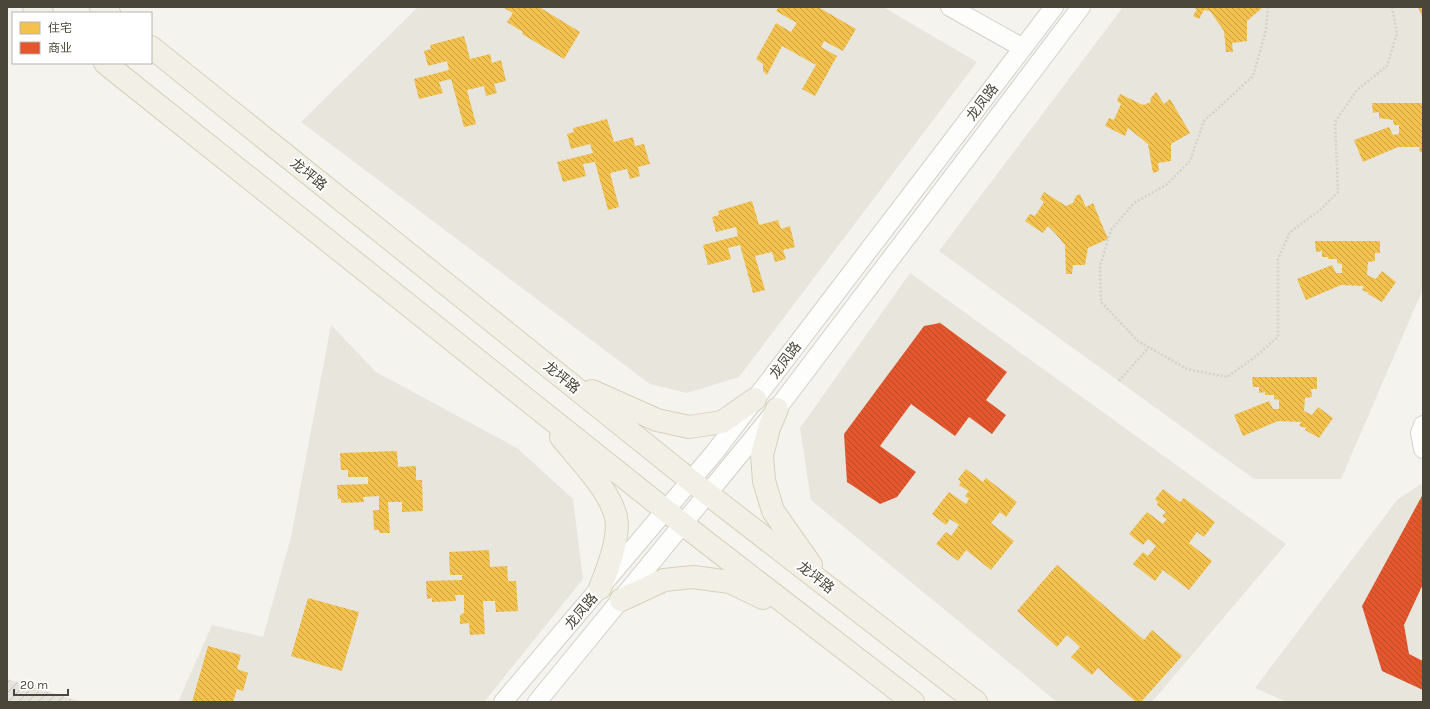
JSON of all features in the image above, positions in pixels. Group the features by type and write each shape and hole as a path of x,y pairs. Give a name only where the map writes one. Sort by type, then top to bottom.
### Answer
{"main road":[{"name":"龙坪路","path":"152,48 690,480 976,702"},
{"path":"106,64 666,510 913,702"},
{"path":"557,374 657,420 688,427 722,422 755,399"},
{"path":"535,405 606,494 616,518 614,545 608,570 600,588"},
{"path":"777,409 769,428 762,455 764,481 772,512 824,584"},
{"path":"621,600 664,580 693,577 730,582 804,618"}],"street":[{"path":"950,7 1023,48"},
{"name":"龙凤路","path":"503,702 666,510 755,399 1054,7"},
{"name":"龙凤路","path":"537,702 777,409 1081,7"},
{"path":"1423,425 1420,433 1423,449"}],"path":[{"path":"1268,7 1266,30 1253,76 1204,121 1190,161 1166,185 1134,203 1111,230 1100,266 1102,302 1138,341 1187,369 1226,377 1251,360 1278,337 1278,259 1290,232 1320,210 1338,192 1335,122 1357,90 1387,66 1397,32 1392,7"},
{"path":"1119,381 1149,347"}],"shaded area":[{"path":"418,7 883,7 977,62 739,377 687,393 650,384 301,122"},
{"path":"1123,7 1423,7 1423,289 1341,479 1254,479 939,251"},
{"path":"910,273 1286,544 1152,702 1057,702 811,500 800,428"},
{"path":"331,325 376,372 517,448 573,499 583,579 484,702 178,702 212,625 263,637 291,537"},
{"path":"1423,483 1423,702 1287,702 1255,688 1397,500"},
{"path":"7,679 82,702 7,702"}],"building: 住宅":[{"path":"502,7 539,7 580,32 564,59 522,34 523,32 507,22 513,13"},
{"path":"779,7 818,7 856,29 843,51 824,41 821,47 837,56 815,96 802,89 816,65 782,46 767,75 763,71 763,64 756,59 776,23 791,32 797,23 776,11"},
{"path":"1190,7 1263,7 1247,21 1247,41 1232,43 1233,52 1226,52 1224,31 1210,11 1204,10 1199,19 1193,16 1197,9"},
{"path":"1418,7 1423,7 1423,19"},
{"path":"464,36 470,59 490,54 492,63 501,60 506,81 494,84 497,93 486,96 484,86 467,90 476,124 464,127 451,79 439,82 443,93 419,99 414,79 449,70 447,61 428,66 424,51 431,49 430,45"},
{"path":"1156,92 1164,104 1170,99 1190,133 1171,144 1171,161 1158,163 1159,171 1153,173 1148,144 1128,128 1125,136 1105,126 1109,118 1114,120 1121,104 1117,101 1120,94 1143,105 1151,102 1150,99"},
{"path":"1372,103 1423,103 1423,153 1419,151 1420,147 1398,147 1363,162 1354,140 1389,127 1393,135 1399,134 1399,125 1394,125 1393,120 1379,118 1379,112 1373,113"},
{"path":"607,119 614,142 633,137 635,146 644,144 650,164 638,167 640,176 630,179 627,169 610,173 619,207 608,210 595,162 583,164 586,176 563,182 557,162 593,153 590,144 571,149 567,134 574,132 573,128"},
{"path":"1044,192 1066,206 1073,203 1076,196 1080,194 1086,207 1093,203 1108,239 1088,248 1085,265 1073,265 1072,274 1066,274 1065,245 1055,233 1048,226 1043,233 1025,221 1030,214 1035,216 1044,202 1040,199"},
{"path":"752,201 759,225 778,220 781,229 790,226 795,247 783,250 786,259 775,262 772,252 755,256 765,290 753,293 740,245 728,248 731,259 708,265 703,245 738,236 736,227 716,232 712,217 719,215 718,211"},
{"path":"1315,241 1380,241 1380,253 1375,253 1375,261 1368,262 1367,275 1376,279 1382,271 1396,282 1382,302 1362,290 1364,286 1341,285 1306,300 1297,279 1332,265 1336,273 1342,273 1342,264 1337,263 1337,259 1322,257 1322,251 1316,252"},
{"path":"939,322 985,357 974,371 968,366 964,372 960,368 952,378 961,385 965,379 969,383 973,377 986,386 979,395 976,393 973,397 979,401 962,423 952,417 947,424 940,419 944,415 940,412 943,406 935,401 931,406 928,404 924,410 918,405 920,403 913,397 917,392 913,390 919,382 929,389 938,377 911,357 922,344 933,353 936,348 931,345 935,340 930,336 938,328 936,326"},
{"path":"1252,377 1317,377 1317,389 1311,389 1312,397 1305,398 1304,411 1312,415 1318,407 1333,418 1319,438 1305,430 1306,428 1299,426 1301,422 1278,421 1243,436 1234,415 1269,401 1273,409 1279,409 1279,400 1274,399 1274,395 1265,395 1265,392 1259,393 1259,387 1253,387"},
{"path":"397,451 398,467 416,466 416,480 422,480 423,511 402,512 402,502 388,502 390,533 379,533 379,530 374,530 373,510 379,510 379,496 363,497 364,502 341,503 341,499 338,499 337,485 368,484 368,477 348,477 348,470 341,470 340,453"},
{"path":"966,469 983,482 986,478 1017,502 1006,517 1000,512 991,523 1014,541 991,570 966,550 958,561 936,544 946,532 951,536 959,525 950,519 946,525 932,514 949,492 966,504 969,499 965,496 969,491 959,485 961,482 958,479"},
{"path":"1163,489 1180,502 1184,498 1215,522 1204,537 1197,532 1189,543 1212,561 1189,590 1163,570 1155,581 1133,564 1143,552 1148,556 1156,546 1148,539 1143,545 1129,534 1147,512 1163,524 1167,519 1162,516 1166,512 1157,505 1158,502 1155,499"},
{"path":"489,550 490,567 507,566 508,581 516,581 518,611 496,612 495,601 483,601 485,634 470,635 469,623 460,624 460,615 464,613 464,595 455,595 456,601 432,602 432,598 427,599 426,581 462,580 462,575 450,575 449,552"},
{"path":"1423,555 1423,574 1421,575 1417,557"},
{"path":"1057,565 1144,640 1152,630 1182,656 1141,702 1136,702 1098,668 1092,675 1071,657 1080,647 1067,635 1057,647 1017,611"},
{"path":"308,598 359,612 342,671 291,656"},
{"path":"208,646 241,655 237,669 248,673 243,691 237,689 233,702 192,702"}],"building: 商业":[{"path":"940,323 1007,372 986,400 1006,415 992,434 969,417 955,436 911,404 880,446 916,472 897,497 880,504 847,482 844,434 924,326"},
{"path":"1423,494 1423,584 1404,625 1409,654 1423,661 1423,690 1382,671 1362,606"}]}
